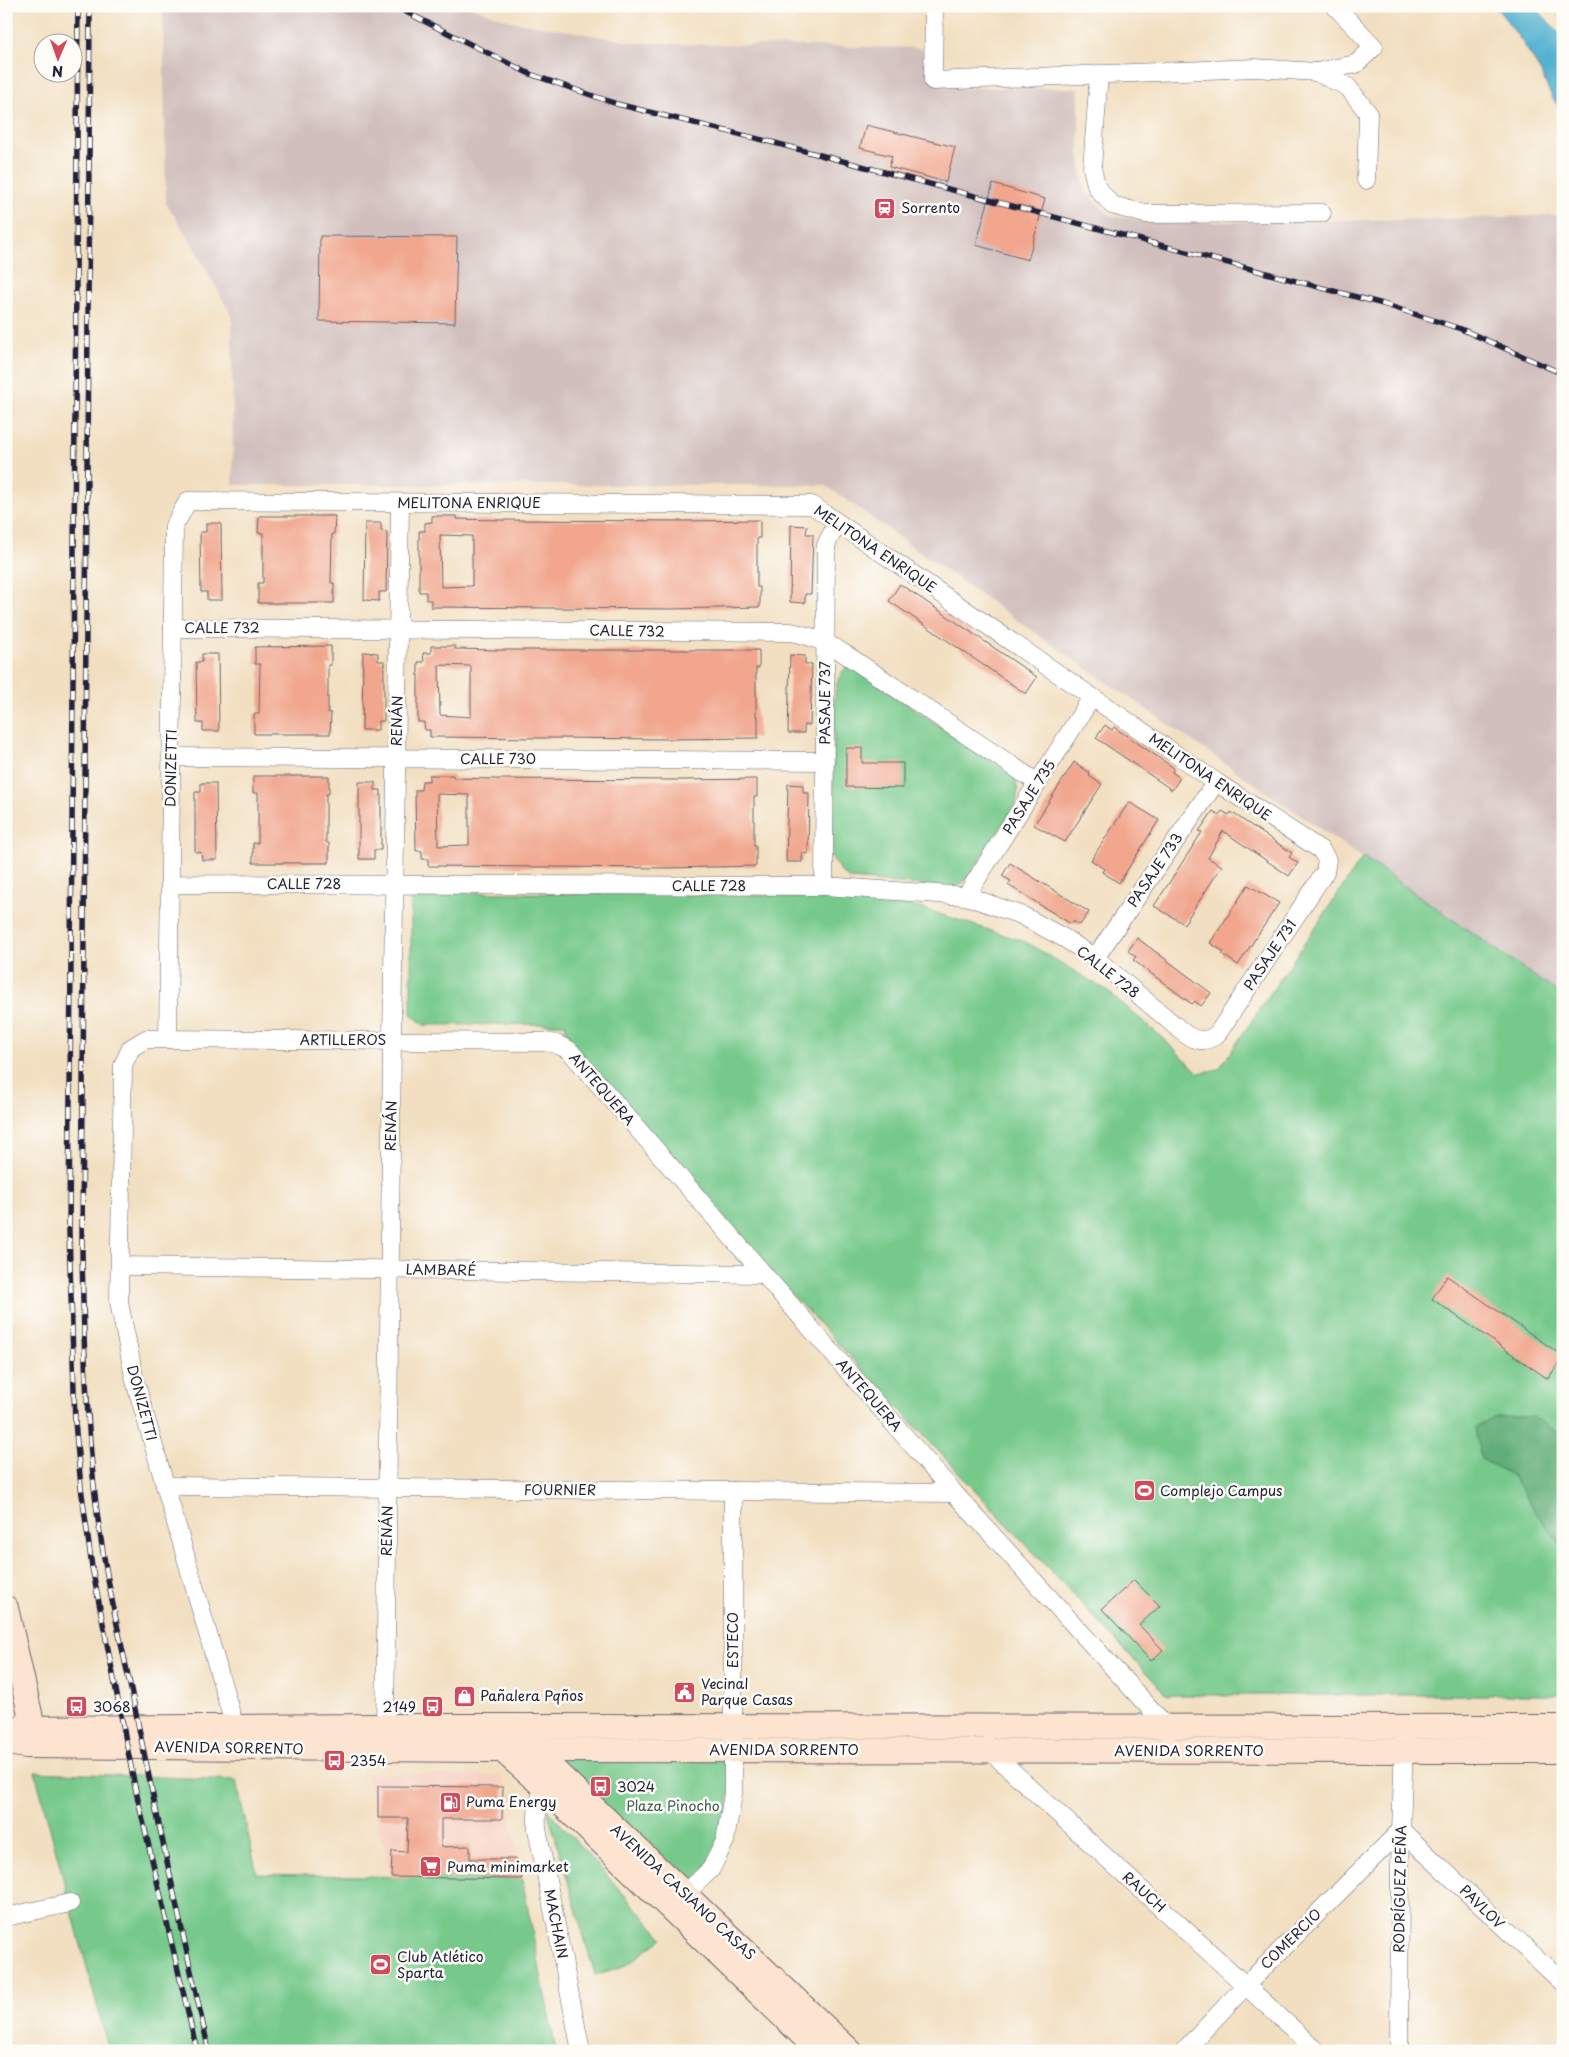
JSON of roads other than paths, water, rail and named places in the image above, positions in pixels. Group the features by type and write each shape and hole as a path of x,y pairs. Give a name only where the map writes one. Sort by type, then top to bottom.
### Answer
{"main road":[{"path":"6,1608 22,1738"},
{"name":"AVENIDA SORRENTO","path":"385,1738 502,1726 532,1738 733,1738 989,1750 1563,1752"},
{"path":"502,1726 502,1750"},
{"name":"AVENIDA SORRENTO","path":"733,1738 987,1726 1563,1727"},
{"name":"AVENIDA SORRENTO","path":"6,1728 22,1738 385,1738 502,1750 532,1738"},
{"name":"AVENIDA CASIANO CASAS","path":"532,1738 550,1780 819,2051"},
{"name":"AVENIDA CASIANO CASAS","path":"502,1750 550,1780 685,1894 850,2051"}],"street":[{"path":"934,6 934,81 1255,68 1316,72 1356,64 1374,47 1335,6"},
{"path":"1316,72 1348,87 1368,113 1366,180"},
{"path":"1098,74 1092,168 1097,188 1112,206 1145,214 1322,213"},
{"name":"MELITONA ENRIQUE","path":"188,501 812,505 1216,782 1321,850 1327,860"},
{"name":"DONIZETTI","path":"168,1039 174,526 188,501"},
{"name":"RENÁN","path":"385,1738 389,1269 400,503"},
{"name":"PASAJE 737","path":"824,886 826,545 838,523"},
{"name":"CALLE 732","path":"172,628 791,632 825,641 1038,783"},
{"name":"PASAJE 735","path":"966,896 1092,697"},
{"name":"CALLE 730","path":"171,757 825,761"},
{"name":"PASAJE 733","path":"1095,958 1216,782"},
{"name":"PASAJE 731","path":"1203,1041 1211,1039 1218,1033 1325,872 1327,860"},
{"name":"CALLE 728","path":"170,884 824,886 966,896 1022,915 1064,938 1095,958 1186,1034 1194,1039 1203,1041"},
{"name":"ARTILLEROS","path":"131,1048 146,1039 544,1042 556,1044"},
{"name":"ANTEQUERA","path":"556,1044 569,1050 762,1274 954,1492 1167,1727"},
{"name":"DONIZETTI","path":"131,1048 123,1065 119,1302 135,1381 238,1737"},
{"name":"LAMBARÉ","path":"120,1266 762,1274"},
{"name":"FOURNIER","path":"165,1486 954,1492"},
{"name":"ESTECO","path":"685,1894 711,1869 725,1841 733,1794 733,1491"},
{"path":"987,1726 989,1750"},
{"path":"1167,1727 1169,1751"},
{"name":"RODRÍGUEZ PEÑA","path":"1398,2051 1401,1830 1405,1727"},
{"name":"RAUCH","path":"989,1750 1318,2051"},
{"name":"MACHAIN","path":"550,1780 536,1810 537,1828 581,2051"},
{"name":"COMERCIO","path":"1184,2051 1246,1984 1401,1830"},
{"name":"PAVLOV","path":"1401,1830 1563,1984"},
{"path":"6,1917 70,1903"}],"water":[{"path":"1495,6 1534,6 1563,37 1563,111 1551,95 1528,51"}],"railway":[{"path":"78,6 69,1232 75,1422 81,1487 92,1567 135,1787 197,2051"},
{"path":"90,6 82,1246 84,1346 93,1479 108,1581 209,2051"},
{"path":"394,6 530,74 617,104 771,142 1383,304 1461,329 1563,374"}],"place":[{"name":"Sorrento","path":"885,208"},
{"name":"Complejo Campus","path":"1144,1491"},
{"name":"Vecinal Parque Casas","path":"685,1692"},
{"name":"Pañalera Pqños","path":"464,1696"},
{"name":"3068","path":"77,1707"},
{"name":"2149","path":"432,1707"},
{"name":"2354","path":"334,1761"},
{"name":"3024","path":"601,1787"},
{"name":"Puma Energy","path":"450,1802"},
{"name":"Puma minimarket","path":"431,1867"},
{"name":"Club Atlético Sparta","path":"381,1965"}],"park label":[{"name":"Plaza Pinocho","path":"673,1806"}]}
